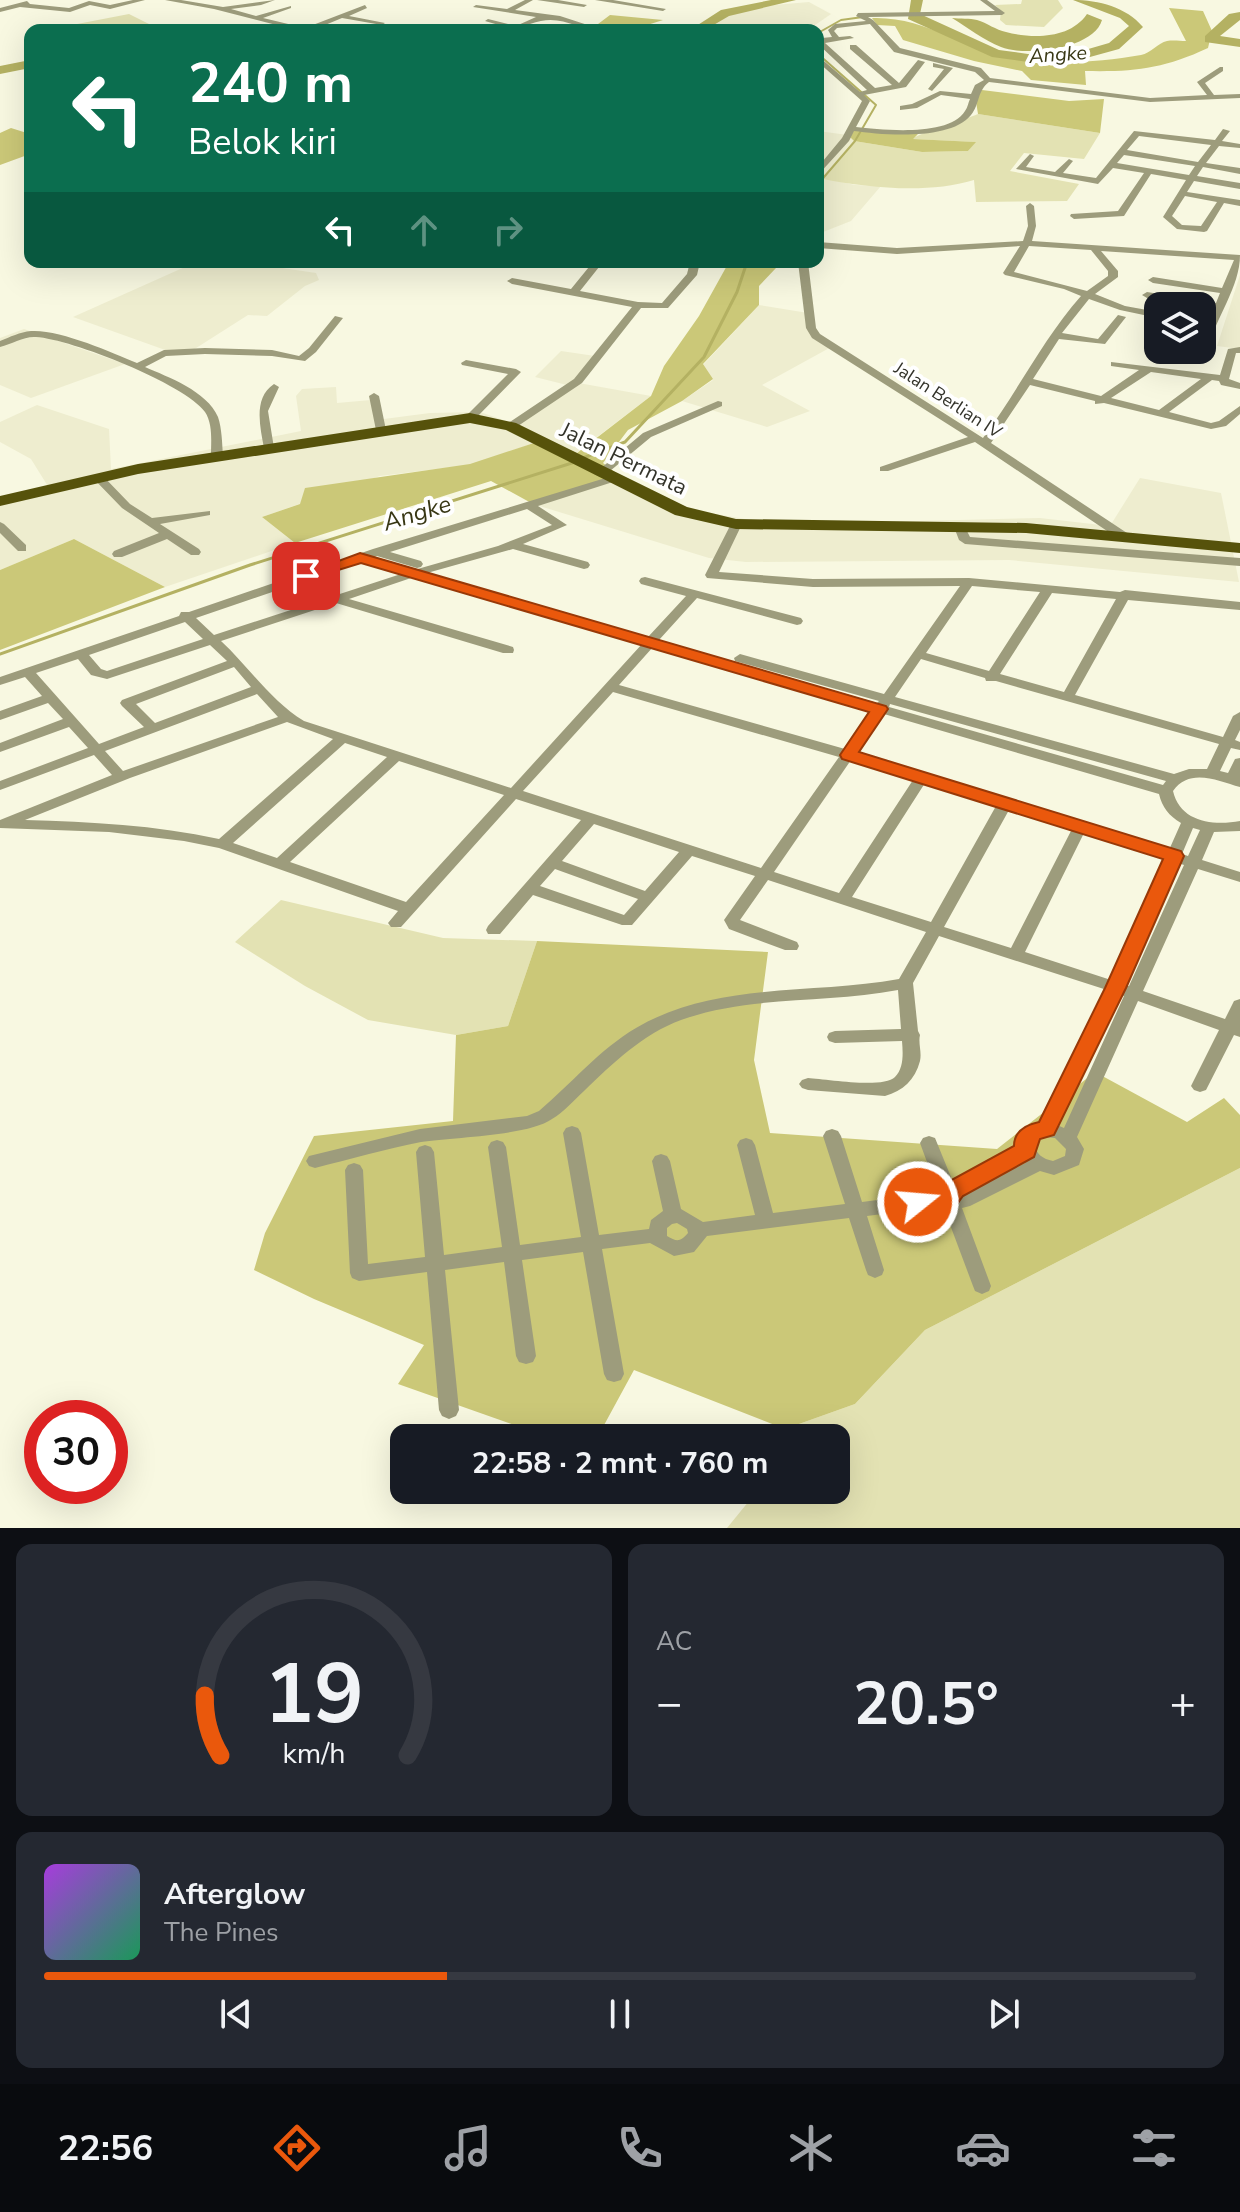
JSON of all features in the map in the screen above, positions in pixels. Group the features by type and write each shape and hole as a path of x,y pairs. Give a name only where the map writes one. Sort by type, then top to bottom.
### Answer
{"main road":[{"name":"Jalan Permata","path":"0,501 98,477 217,455 470,418 511,426 601,474 681,511 736,524 1051,530 1123,536 1156,547 1240,548"}],"street":[{"path":"0,10 36,0"},
{"path":"20,5 70,10 86,1 112,7 142,0"},
{"path":"168,0 225,9 278,24"},
{"path":"225,9 244,3 260,5 272,0"},
{"path":"508,11 530,0"},
{"path":"540,0 584,5"},
{"path":"560,18 595,0 663,9"},
{"path":"983,0 1002,13 859,16 871,21 897,50 978,70 988,80 1133,99 1240,96"},
{"path":"255,18 289,7"},
{"path":"324,24 365,7"},
{"path":"467,13 478,7 546,15 580,24"},
{"path":"527,24 546,15"},
{"path":"345,17 369,24"},
{"path":"488,21 501,24"},
{"path":"837,39 830,31 835,26 868,23"},
{"path":"824,42 837,39 867,46"},
{"path":"826,49 851,42"},
{"path":"851,42 899,87"},
{"path":"886,44 881,44 913,72"},
{"path":"824,47 865,92 866,104 857,130 824,166"},
{"path":"894,56 949,68 932,89"},
{"path":"824,62 865,92 899,87 921,62"},
{"path":"1212,97 1201,82 1220,69"},
{"path":"857,130 908,133 939,129 968,114 978,87 988,80"},
{"path":"903,108 940,93 974,97"},
{"path":"1222,200 1204,229 1180,227 1167,215 1226,131"},
{"path":"1030,156 1020,169 1098,181 1137,133 1240,146"},
{"path":"1161,159 1176,137"},
{"path":"1122,152 1240,170"},
{"path":"1057,175 1069,161"},
{"path":"1112,165 1240,186"},
{"path":"1074,216 1121,214 1149,171"},
{"path":"1181,193 1240,203"},
{"path":"1030,206 1034,224 1028,243 1008,273 1067,287 1086,296 1144,312"},
{"path":"824,245 897,251 1028,243 1240,258 1216,309"},
{"path":"884,469 980,441 1025,384 1055,335 1086,296 1103,286 1113,274 1093,247"},
{"path":"573,293 593,268"},
{"path":"512,281 638,305 668,305 692,275 694,268"},
{"name":"Jalan Berlian IV","path":"804,268 812,332 1123,536"},
{"path":"1153,280 1225,291"},
{"path":"511,426 578,381 638,305"},
{"path":"1139,310 1144,311"},
{"path":"1055,335 1101,342 1121,317"},
{"path":"137,367 164,353 272,353 301,359 320,345 325,329 338,318"},
{"path":"0,344 39,334 137,367 174,383 205,405 212,415 217,455"},
{"path":"1224,379 1232,351 1240,350"},
{"path":"466,363 516,372 470,418"},
{"path":"1115,364 1224,379 1225,383 1240,386"},
{"path":"1100,402 1150,368"},
{"path":"1165,416 1210,377"},
{"path":"1025,384 1150,418 1165,416 1216,427 1240,409"},
{"path":"269,448 263,411 274,387"},
{"path":"374,396 381,430"},
{"path":"0,681 185,615 528,505 601,474 647,435 718,404"},
{"path":"98,477 126,506 195,552"},
{"path":"80,653 96,672 107,675 415,573 512,545 561,525 528,505"},
{"path":"148,522 206,513"},
{"path":"736,524 711,575 813,583 969,582 1240,606"},
{"path":"0,526 22,548"},
{"path":"960,527 965,540 1156,547 1240,562"},
{"path":"118,554 168,534"},
{"path":"512,545 584,565"},
{"path":"377,552 883,705 1171,785 1192,773 1212,773 1236,781 1240,762"},
{"path":"360,558 655,638"},
{"path":"645,581 797,621"},
{"path":"791,946 731,923 969,582"},
{"path":"991,678 1049,588"},
{"path":"396,923 694,594"},
{"path":"1067,698 1125,594"},
{"path":"335,599 508,650"},
{"path":"185,615 236,662 287,718 1236,1029"},
{"path":"920,655 991,678 1234,745"},
{"path":"152,727 127,703 236,662"},
{"path":"27,671 121,777"},
{"path":"610,687 849,755 1240,877"},
{"path":"0,786 259,688"},
{"path":"0,716 50,697"},
{"path":"1212,773 1234,745 1240,716"},
{"path":"1,824 287,718"},
{"path":"0,748 71,721"},
{"path":"222,844 344,737"},
{"path":"278,865 397,755"},
{"path":"842,900 921,779"},
{"path":"1171,785 1169,804 1189,821 1209,827 1240,826"},
{"path":"808,1084 885,1090 895,1087 908,1071 912,1059 912,1035 905,983 1004,805"},
{"path":"494,930 591,818"},
{"path":"1032,1157 1054,1168 1068,1164 1075,1155 1068,1138 1189,821"},
{"path":"1,824 152,831 222,844 409,909"},
{"path":"1015,956 1080,827"},
{"path":"1032,1157 1029,1135 1046,1129 1124,991 1209,827"},
{"path":"529,888 623,921 689,850"},
{"path":"552,863 647,897"},
{"path":"315,1161 420,1136 529,1122 545,1116 622,1046 666,1020 682,1015 770,996 851,994 905,983"},
{"path":"1200,1086 1236,1029 1240,1005"},
{"path":"835,1037 912,1035"},
{"path":"1046,1129 1068,1138"},
{"path":"572,1133 614,1374"},
{"path":"832,1136 875,1270"},
{"path":"929,1143 982,1286"},
{"path":"746,1145 766,1221"},
{"path":"497,1147 526,1356"},
{"path":"425,1152 449,1410"},
{"path":"697,1230 949,1198 964,1201 1032,1157"},
{"path":"661,1161 673,1216"},
{"path":"354,1170 359,1273 656,1235"},
{"path":"656,1235 658,1225 673,1216 691,1221 697,1230"},
{"path":"656,1235 668,1247 681,1249 692,1244 697,1230"}],"shaded area":[{"path":"1022,0 1058,0 1063,8 1044,27 1006,25 1000,20 1001,11 995,5 1021,4"},
{"path":"809,2 831,14 817,24 709,24 719,15 740,8"},
{"path":"1169,8 1203,11 1212,31 1208,48 1177,61 1148,68 1085,71 1086,85 1031,80 1022,71 974,61 903,40 895,26 877,25 872,18 910,22 999,55 1048,62 1080,62 1141,55 1167,41 1186,41"},
{"path":"129,14 149,24 77,24"},
{"path":"1087,14 1102,20 1086,38 1058,48 1026,51 1001,47 952,18 974,19 1006,32 1039,36 1061,33"},
{"path":"610,15 663,20 650,24 598,24"},
{"path":"974,89 1069,101 1104,99 1100,133 978,114"},
{"path":"978,114 1100,133 1084,159 1024,153 1010,171 1079,184 1067,201 976,202 974,180 938,187 899,188 824,179 854,141 922,152 968,151 975,142 912,139"},
{"path":"11,128 24,132 24,156 0,165 0,133"},
{"path":"851,129 918,134 913,139 976,142 968,151 922,152 854,141 848,135"},
{"path":"824,132 848,135 854,141 824,178"},
{"path":"824,178 855,185 881,186 851,221 824,232"},
{"path":"183,268 283,268 316,273 319,280 305,286 267,316 248,315 193,350 168,351 73,317"},
{"path":"726,268 776,268 759,286 759,305 703,364 713,379 682,401 628,430 603,463 621,477 533,504 491,481 295,543 262,517 300,504 305,488 470,464 543,440 577,453 651,396 664,366 699,316"},
{"path":"1240,275 1240,349 1217,346"},
{"path":"759,305 808,313 815,333 833,346 762,385 810,411 767,427 682,401 713,380 703,365"},
{"path":"24,329 125,364 31,398 0,385 0,338"},
{"path":"561,351 595,356 573,382 651,396 576,453 543,440 470,465 380,476 262,517 295,543 165,587 74,539 0,570 0,500 49,488 31,459 0,442 0,422 37,405 109,429 111,469 301,431 296,396 302,389 336,387 337,403 371,400 376,420 430,413 480,412 512,423 567,385 535,377"},
{"path":"621,477 692,510 745,519 840,523 1040,518 1110,526 1140,478 1221,493 1239,582 1009,560 746,562 709,558 533,504"},
{"path":"74,539 165,587 0,650 0,570"},
{"path":"281,900 443,938 537,941 508,1026 456,1035 368,1020 305,986 235,942"},
{"path":"537,941 768,952 754,1060 770,1133 997,1149 1095,1072 1187,1122 1224,1098 1240,1115 1240,1168 925,1330 855,1404 799,1424 772,1424 634,1370 605,1424 511,1424 398,1384 424,1345 254,1270 265,1233 314,1136 453,1121 456,1035 508,1026"},
{"path":"1240,1168 1240,1528 727,1528 747,1504 850,1504 850,1424 799,1424 855,1404 925,1330"}],"waterway":[{"name":"Angke","path":"706,24 725,13 790,0"},
{"name":"Angke","path":"917,0 913,16 997,54 1028,58 1079,56 1114,46 1127,32 1137,27 1124,15 1079,0"},
{"name":"Angke","path":"1240,16 1234,17 1210,39 1240,43"},
{"name":"Angke","path":"824,30 841,20 863,17"},
{"name":"Angke","path":"824,59 876,105 855,141 824,177"},
{"name":"Angke","path":"0,70 24,65"},
{"name":"Angke","path":"583,458 625,442 704,357 737,292 745,268"},
{"name":"Angke","path":"0,654 250,565 575,462"}],"route":[{"path":"306,576 360,558 879,709 849,755 1174,856 1116,988 1046,1129 1029,1135 1025,1151 954,1190 949,1198 918,1202"}]}
